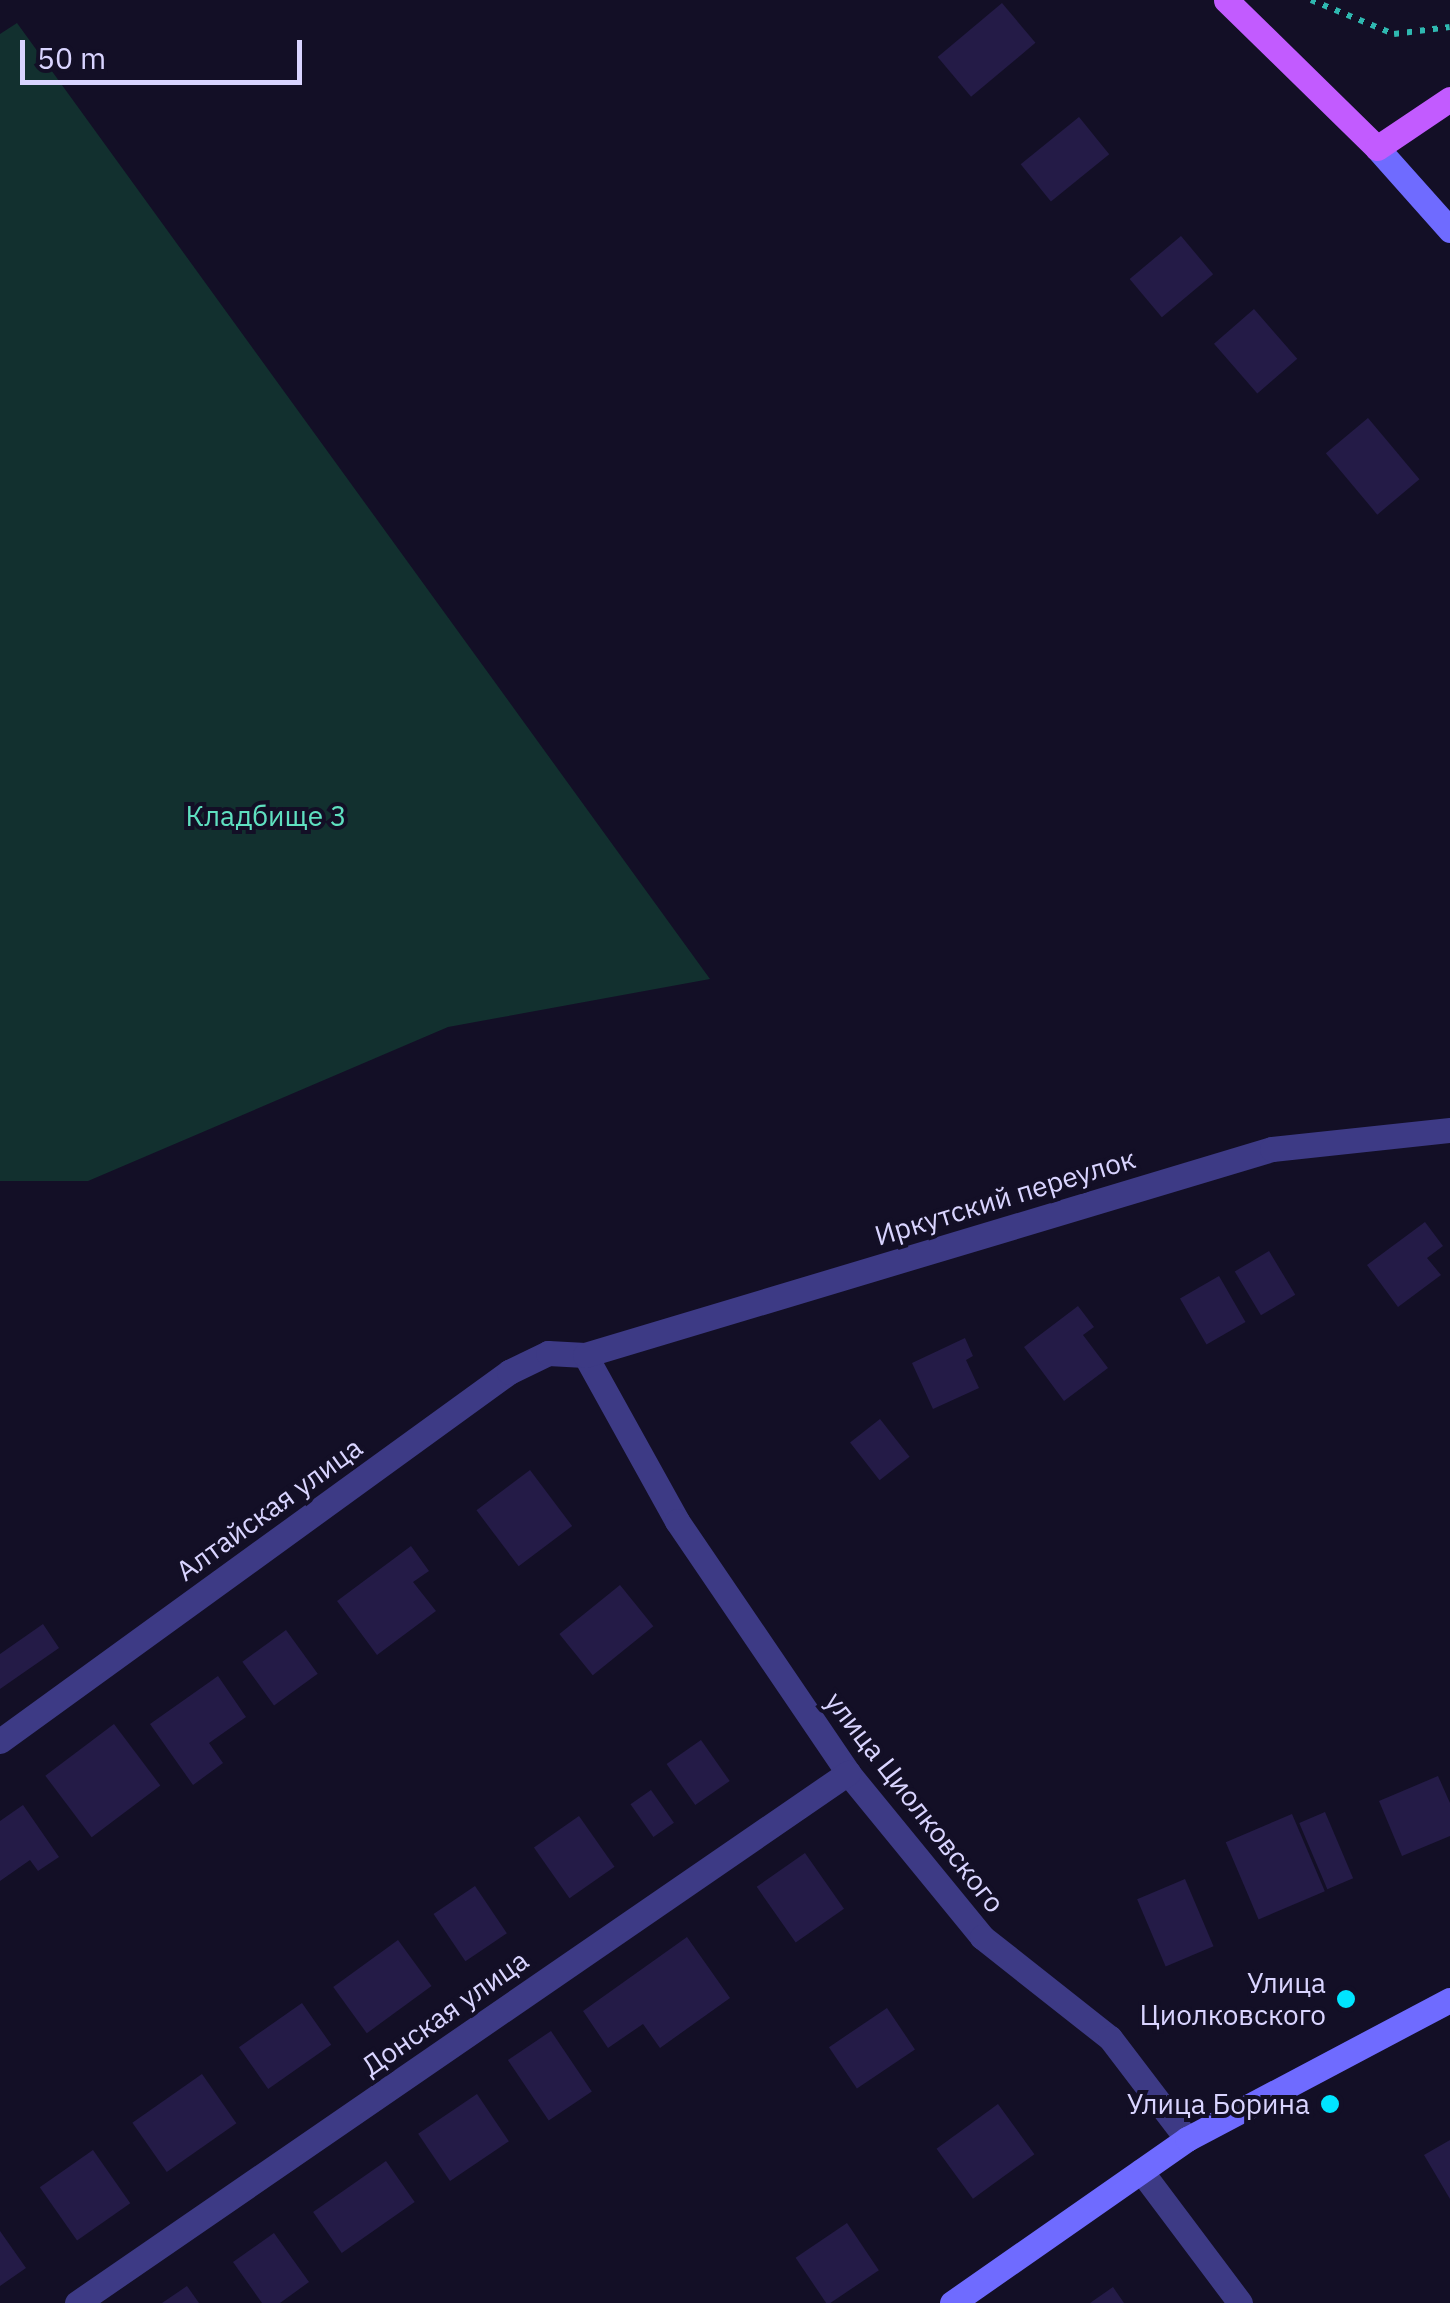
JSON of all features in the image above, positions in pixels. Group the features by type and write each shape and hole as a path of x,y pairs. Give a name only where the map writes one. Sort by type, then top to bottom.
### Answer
{"main road":[{"path":"1226,0 1377,148 1450,99"}],"street":[{"path":"1377,148 1450,230"},
{"name":"Иркутский переулок","path":"585,1355 1272,1149 1450,1130"},
{"name":"Алтайская улица","path":"0,1741 509,1372 548,1352 585,1355"},
{"name":"улица Циолковского","path":"585,1355 677,1521 848,1773 982,1937 1110,2038 1187,2139"},
{"name":"Донская улица","path":"77,2303 848,1773"},
{"path":"952,2303 1187,2139 1450,2000"},
{"path":"1142,2171 1240,2303"}],"path":[{"path":"1312,0 1394,34 1450,27"}],"green space":[{"name":"Кладбище 3","path":"17,23 710,979 448,1027 88,1181 0,1181 0,34"}],"building":[{"path":"1002,3 1035,43 971,97 938,57"},
{"path":"1079,117 1109,154 1051,202 1021,164"},
{"path":"1181,236 1213,274 1162,317 1130,279"},
{"path":"1254,309 1297,359 1257,394 1214,344"},
{"path":"1368,418 1419,479 1377,515 1326,453"},
{"path":"1425,1222 1443,1246 1427,1258 1441,1275 1398,1307 1367,1265"},
{"path":"1269,1251 1295,1295 1261,1315 1235,1272"},
{"path":"1219,1276 1246,1322 1207,1344 1180,1298"},
{"path":"1078,1306 1094,1327 1083,1335 1108,1368 1064,1401 1024,1347"},
{"path":"965,1338 973,1356 966,1360 979,1388 933,1409 912,1363"},
{"path":"880,1419 910,1457 880,1480 850,1442"},
{"path":"530,1470 572,1526 519,1566 476,1510"},
{"path":"411,1546 429,1571 413,1582 436,1611 377,1655 337,1601"},
{"path":"620,1585 653,1626 593,1675 559,1634"},
{"path":"43,1624 59,1648 0,1689 0,1654"},
{"path":"286,1630 318,1674 274,1705 242,1662"},
{"path":"218,1676 246,1717 209,1743 223,1763 193,1785 150,1724"},
{"path":"114,1724 160,1785 92,1837 45,1776"},
{"path":"701,1740 730,1781 695,1805 667,1764"},
{"path":"1438,1776 1450,1803 1450,1836 1402,1856 1379,1801"},
{"path":"651,1790 674,1823 653,1837 631,1804"},
{"path":"23,1805 59,1857 38,1871 30,1860 0,1881 0,1821"},
{"path":"1325,1812 1353,1878 1327,1889 1299,1823"},
{"path":"1292,1814 1325,1891 1259,1919 1226,1842"},
{"path":"579,1816 615,1867 570,1898 534,1848"},
{"path":"805,1853 844,1909 796,1943 757,1887"},
{"path":"1185,1879 1214,1946 1166,1967 1137,1899"},
{"path":"475,1886 507,1933 465,1961 434,1914"},
{"path":"687,1937 730,1998 660,2048 643,2024 608,2048 583,2011"},
{"path":"398,1940 432,1986 367,2033 333,1987"},
{"path":"302,2003 331,2045 268,2089 239,2047"},
{"path":"887,2008 915,2049 857,2089 829,2047"},
{"path":"551,2031 592,2092 549,2121 508,2060"},
{"path":"202,2074 236,2123 167,2172 132,2123"},
{"path":"477,2094 509,2141 450,2181 418,2134"},
{"path":"998,2104 1034,2154 973,2199 937,2149"},
{"path":"1450,2140 1450,2199 1424,2155"},
{"path":"93,2150 130,2203 77,2241 40,2187"},
{"path":"386,2161 415,2202 342,2253 313,2212"},
{"path":"847,2223 879,2270 826,2303 796,2258"},
{"path":"0,2231 26,2268 0,2286"},
{"path":"274,2233 309,2282 280,2303 262,2303 233,2262"},
{"path":"187,2286 199,2303 162,2303"},
{"path":"1113,2287 1124,2303 1090,2303"}],"place":[{"name":"Улица Циолковского","path":"1346,1999"},
{"name":"Улица Борина","path":"1330,2104"}]}
